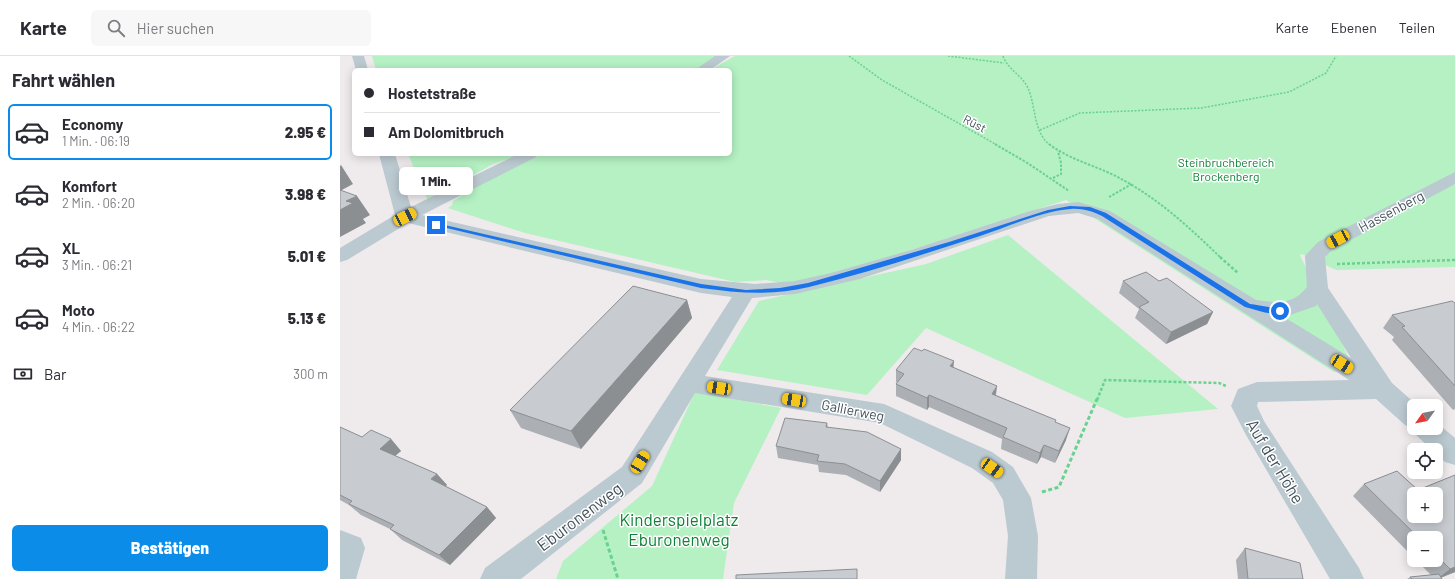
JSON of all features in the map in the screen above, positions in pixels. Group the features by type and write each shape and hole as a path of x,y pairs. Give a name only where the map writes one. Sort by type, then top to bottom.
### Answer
{"street":[{"path":"358,56 361,68"},
{"path":"704,68 724,56"},
{"path":"388,156 405,217"},
{"path":"340,256 405,217 526,156"},
{"name":"Hassenberg","path":"1315,265 1315,256 1325,246 1455,177"},
{"path":"405,217 701,286 746,292 780,290 808,285 951,243 1050,211 1070,208 1090,208 1104,215 1382,389 1407,412"},
{"path":"1315,265 1318,288 1382,389"},
{"path":"1248,305 1266,310 1280,311 1308,301 1318,288"},
{"path":"689,383 746,292"},
{"name":"Gallierweg","path":"689,383 884,414 982,460 1003,475 1017,498 1023,536 1022,579"},
{"name":"Eburonenweg","path":"496,579 632,475 689,383"},
{"path":"1247,396 1257,391 1382,389"},
{"name":"Auf der Höhe","path":"1247,396 1244,406 1255,428 1348,579"},
{"path":"1433,435 1455,454"},
{"path":"340,544 350,548 340,579"}],"path":[{"name":"Rüst","path":"849,56 861,67 936,113 1000,146 1053,178 1090,208"},
{"path":"948,56 978,61 1004,63"},
{"path":"1003,56 1004,63 1027,88 1043,138 1058,150 1133,184 1167,208 1240,275"},
{"path":"1040,130 1080,113 1201,108 1289,92 1326,73 1336,56"},
{"path":"1053,178 1061,174 1061,163 1058,150"},
{"path":"1090,208 1133,184"},
{"path":"1315,265 1455,260"},
{"path":"1017,498 1060,487 1105,380 1219,383 1247,396"},
{"path":"591,507 606,536 618,579"}],"green space":[{"path":"372,56 719,56 698,68 375,68"},
{"name":"Steinbruchbereich Brockenberg","path":"735,56 1455,56 1455,267 1336,270 1302,254 1300,255 1355,371 1334,372 1066,200 846,271 813,279 781,283 766,280 735,282 525,233 448,208 452,205 453,201 508,167 538,156 732,156 732,68 714,68"},
{"path":"409,156 516,156 491,165 428,201"},
{"path":"1008,235 1218,409 1125,418 926,328 867,395 717,370 759,301 926,264"},
{"name":"Kinderspielplatz Eburonenweg","path":"695,392 781,408 734,503 723,579 556,579 563,561 652,486"}],"building":[{"path":"340,190 357,196 346,201 353,203 340,210"},
{"path":"1146,272 1159,281 1167,278 1213,312 1171,332 1139,307 1149,302 1123,281"},
{"path":"633,286 687,300 571,431 510,410"},
{"path":"1452,301 1455,303 1455,386 1402,327 1405,326 1392,315"},
{"path":"914,348 922,351 924,349 954,361 950,366 997,386 992,394 1056,420 1055,422 1070,428 1059,451 1044,445 1040,453 1003,437 1007,428 929,395 927,398 896,384 904,374 896,370"},
{"path":"785,418 827,423 826,427 867,432 901,449 880,481 845,464 817,461 819,455 776,446"},
{"path":"340,427 362,437 371,430 391,439 380,449 437,474 431,479 487,507 439,555 390,529 394,525 349,504 352,501 340,495"},
{"path":"1397,471 1415,487 1407,487 1407,523 1443,523 1443,487 1425,487 1455,475 1455,567 1450,569 1443,562 1443,531 1412,531 1364,484"},
{"path":"1245,548 1300,563 1303,579 1248,579"},
{"path":"857,569 857,579 736,579 736,575"},
{"path":"1439,574 1442,579 1412,579 1410,577"}],"route":[{"path":"436,225 701,286 746,292 780,290 808,285 843,276 951,243 1050,211 1070,208 1090,208 1104,215 1248,305 1266,310 1280,311"}]}
